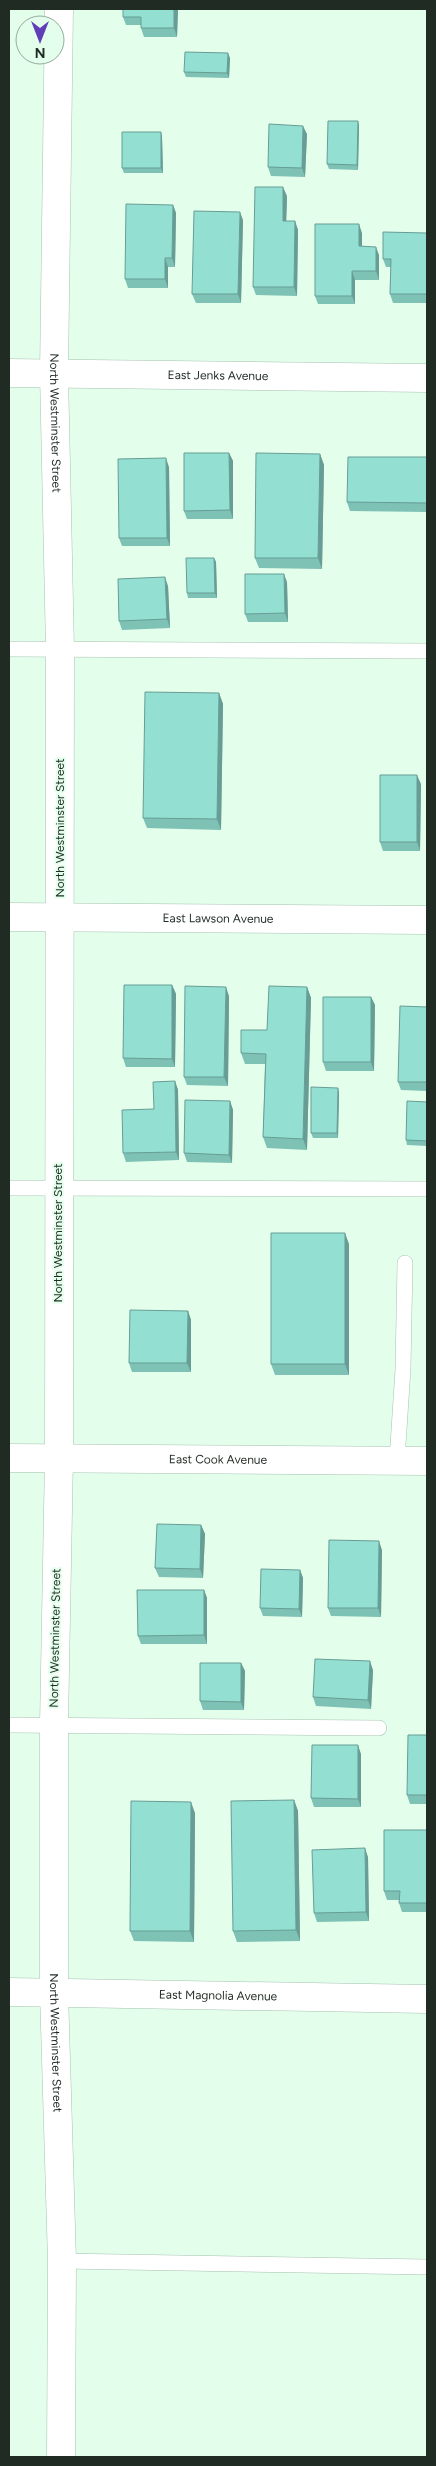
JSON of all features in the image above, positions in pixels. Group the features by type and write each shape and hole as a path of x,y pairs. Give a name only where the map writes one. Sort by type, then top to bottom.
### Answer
{"street":[{"name":"North Westminster Street","path":"59,9 54,373 60,649 57,1187 59,1458 54,1725 54,1992 62,2261 61,2457"},
{"name":"East Jenks Avenue","path":"9,373 427,378"},
{"name":"East Lawson Avenue","path":"9,917 427,920"},
{"name":"East Cook Avenue","path":"9,1458 427,1461"},
{"name":"East Magnolia Avenue","path":"9,1992 427,2000"}],"lane":[{"path":"9,649 427,651"},
{"path":"9,1188 427,1189"},
{"path":"397,1460 403,1369 405,1263"},
{"path":"9,1725 379,1728"},
{"path":"62,2261 427,2267"}],"building":[{"path":"123,9 174,9 174,28 141,28 141,17 123,17"},
{"path":"185,52 228,53 227,73 184,72"},
{"path":"328,121 358,121 357,165 327,164"},
{"path":"269,124 303,126 302,168 268,167"},
{"path":"122,132 161,132 161,168 122,168"},
{"path":"255,187 283,187 283,221 295,221 294,287 253,287"},
{"path":"126,204 173,205 172,258 165,258 165,279 125,279"},
{"path":"194,211 240,212 238,294 192,294"},
{"path":"315,224 359,224 359,246 376,247 376,271 352,271 352,296 315,296"},
{"path":"383,232 427,233 427,294 390,294 391,259 383,259"},
{"path":"184,453 229,453 230,510 184,511"},
{"path":"256,453 320,454 318,558 255,558"},
{"path":"348,457 427,457 427,503 347,502"},
{"path":"166,458 167,538 119,538 118,459"},
{"path":"186,558 214,558 215,593 187,593"},
{"path":"245,574 284,574 285,613 245,614"},
{"path":"165,577 167,619 119,621 118,579"},
{"path":"145,692 219,693 217,819 143,818"},
{"path":"380,775 417,775 417,842 380,842"},
{"path":"124,985 172,985 172,1059 123,1058"},
{"path":"185,986 226,987 224,1077 184,1077"},
{"path":"269,986 307,987 303,1139 263,1137 266,1054 241,1053 241,1030 267,1030"},
{"path":"323,997 371,997 371,1062 323,1062"},
{"path":"400,1006 427,1007 427,1082 398,1082"},
{"path":"175,1081 176,1152 123,1153 122,1110 154,1109 153,1082"},
{"path":"311,1087 338,1088 337,1133 311,1133"},
{"path":"185,1100 230,1101 229,1155 184,1153"},
{"path":"407,1101 427,1102 427,1141 406,1140"},
{"path":"271,1233 345,1233 345,1364 271,1364"},
{"path":"130,1310 188,1311 187,1363 129,1363"},
{"path":"157,1524 201,1525 200,1569 155,1568"},
{"path":"329,1540 379,1541 378,1608 328,1608"},
{"path":"261,1569 300,1570 299,1609 260,1608"},
{"path":"137,1590 204,1590 204,1635 138,1636"},
{"path":"315,1659 370,1661 368,1700 313,1697"},
{"path":"200,1663 241,1663 241,1702 200,1701"},
{"path":"408,1735 427,1735 427,1795 407,1795"},
{"path":"312,1745 358,1745 358,1799 311,1798"},
{"path":"294,1800 296,1930 233,1931 231,1801"},
{"path":"131,1801 191,1802 190,1931 130,1931"},
{"path":"384,1830 427,1830 427,1903 399,1903 400,1891 384,1891"},
{"path":"365,1848 366,1912 314,1913 312,1850"}]}
